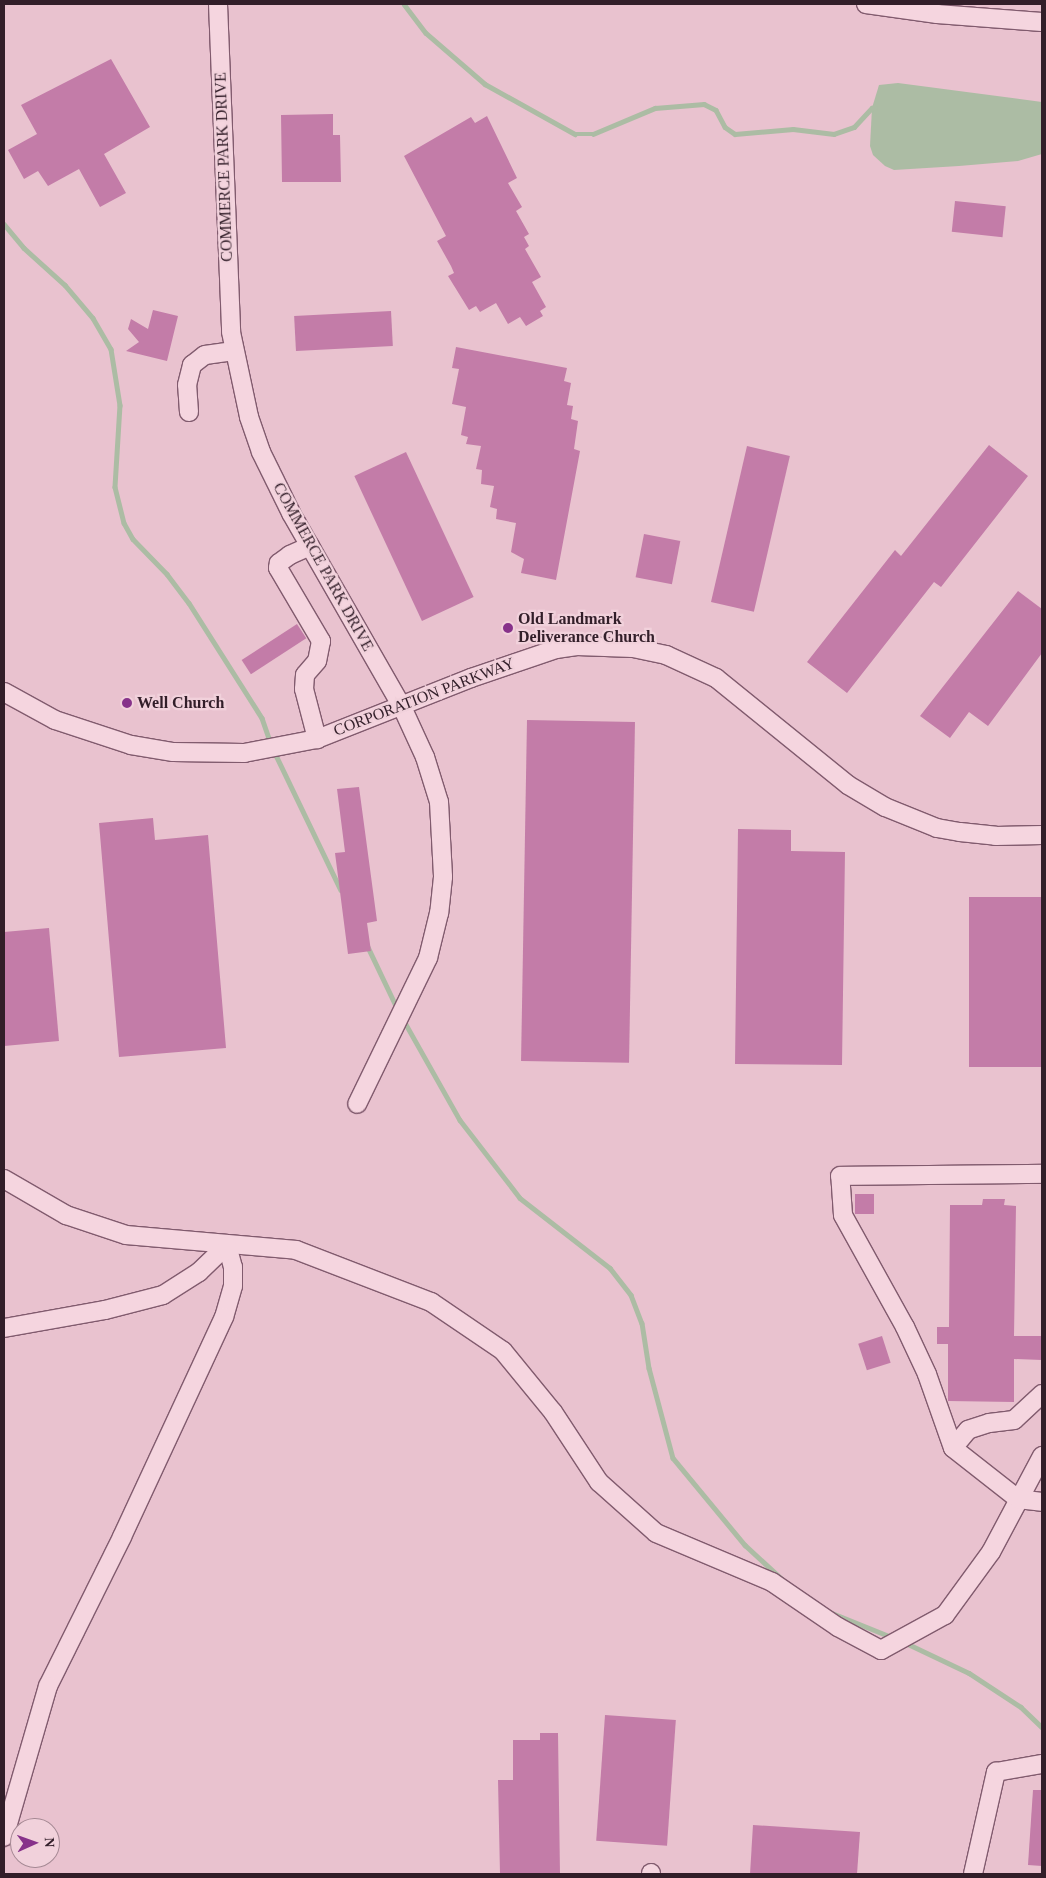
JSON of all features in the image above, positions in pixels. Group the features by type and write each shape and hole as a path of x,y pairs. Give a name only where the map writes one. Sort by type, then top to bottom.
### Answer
{"street":[{"name":"COMMERCE PARK DRIVE","path":"218,4 227,276 234,351 249,417 262,452 310,546 402,707 425,757 439,802 443,869 439,913 428,958 411,998 357,1104"},
{"path":"866,4 936,14 1042,22"},
{"path":"189,412 186,385 192,365 205,355 234,351"},
{"path":"310,546 290,555 279,563 278,568 321,641 316,660 305,675 304,689 317,739"},
{"name":"CORPORATION PARKWAY","path":"4,692 55,720 97,736 173,752 244,753 317,739 402,707 471,678 556,650 577,646 633,648 666,655 716,678 848,785 885,807 937,828 996,836 1042,835"},
{"path":"1042,1174 840,1176 843,1215 928,1374 953,1448 1018,1499 1042,1502"},
{"path":"4,1179 66,1215 126,1235 296,1250 431,1302 503,1351 553,1412 599,1482 656,1533 772,1582 838,1627 880,1650 945,1614 991,1552 1042,1456"},
{"path":"4,1328 105,1310 163,1296 199,1272 227,1245"},
{"path":"4,1837 48,1686 122,1537 224,1317 233,1286 233,1267 227,1245"},
{"path":"953,1448 968,1430 989,1423 1014,1420 1042,1394"},
{"path":"973,1874 996,1772 1042,1764"}],"shaded area":[{"path":"898,83 1042,102 1042,154 1018,161 959,166 894,170 885,166 873,155 870,146 872,108 879,85"}],"building":[{"path":"111,59 150,127 104,154 126,193 100,207 79,169 48,186 38,171 24,179 8,150 37,134 21,105"},
{"path":"333,114 333,135 340,135 341,182 282,182 281,115"},
{"path":"487,116 517,178 508,183 522,207 516,211 529,234 524,237 529,246 525,249 541,277 532,282 546,307 540,311 543,316 526,326 520,317 508,324 496,303 480,312 476,306 469,310 448,276 454,273 437,241 446,236 404,156 471,117 475,123"},
{"path":"955,201 1006,206 1002,237 952,232"},
{"path":"153,310 178,316 167,361 126,351 139,342 128,329 131,319 148,329"},
{"path":"391,311 393,346 296,351 294,316"},
{"path":"456,347 567,368 564,381 571,383 567,405 573,406 571,419 578,421 574,449 580,451 556,580 521,573 524,559 511,552 516,523 496,519 497,509 490,507 494,486 481,484 482,470 476,469 481,446 466,444 468,437 461,435 466,407 452,404 459,369 452,368"},
{"path":"989,445 1028,476 941,587 934,582 847,693 807,662 895,550 901,556"},
{"path":"747,446 790,456 754,612 711,602"},
{"path":"406,452 474,597 422,621 354,476"},
{"path":"644,534 680,541 672,584 636,577"},
{"path":"1018,591 1042,609 1042,653 988,726 969,712 950,738 920,716"},
{"path":"297,624 306,638 251,674 242,660"},
{"path":"527,720 635,722 629,1063 521,1061"},
{"path":"359,787 377,921 367,923 371,951 348,954 335,853 345,852 337,789"},
{"path":"153,818 155,840 208,835 226,1048 119,1057 99,823"},
{"path":"738,829 791,830 791,851 845,852 842,1065 735,1064"},
{"path":"969,897 1042,897 1042,1067 969,1067"},
{"path":"49,928 59,1041 4,1046 4,932"},
{"path":"855,1194 874,1194 874,1214 855,1214"},
{"path":"983,1199 1005,1199 1004,1205 1016,1206 1014,1336 1042,1336 1042,1360 1014,1359 1014,1402 948,1401 948,1344 937,1344 937,1327 949,1327 950,1205 982,1205"},
{"path":"882,1336 891,1363 867,1370 858,1344"},
{"path":"605,1715 676,1720 667,1846 596,1841"},
{"path":"540,1733 558,1733 560,1874 500,1874 498,1780 513,1780 513,1740 540,1740"},
{"path":"1033,1790 1042,1790 1042,1866 1028,1865"},
{"path":"753,1825 860,1832 857,1874 750,1874"}],"waterway":[{"path":"404,4 426,33 485,84 575,134 593,134 655,108 704,104 716,110 725,127 735,134 793,129 834,134 854,127 872,108 876,108"},
{"path":"4,224 24,248 65,285 93,318 111,349 120,405 115,487 124,523 133,539 167,574 189,603 262,718 271,744"},
{"path":"274,751 341,890"},
{"path":"368,947 398,1010"},
{"path":"403,1019 460,1120 520,1198 610,1268 631,1295 642,1323 649,1368 673,1458 745,1545 782,1579"},
{"path":"832,1613 894,1638"},
{"path":"906,1643 969,1673 1021,1707 1042,1727"}],"place":[{"name":"Old Landmark Deliverance Church","path":"508,628"},
{"name":"Well Church","path":"127,703"}]}
